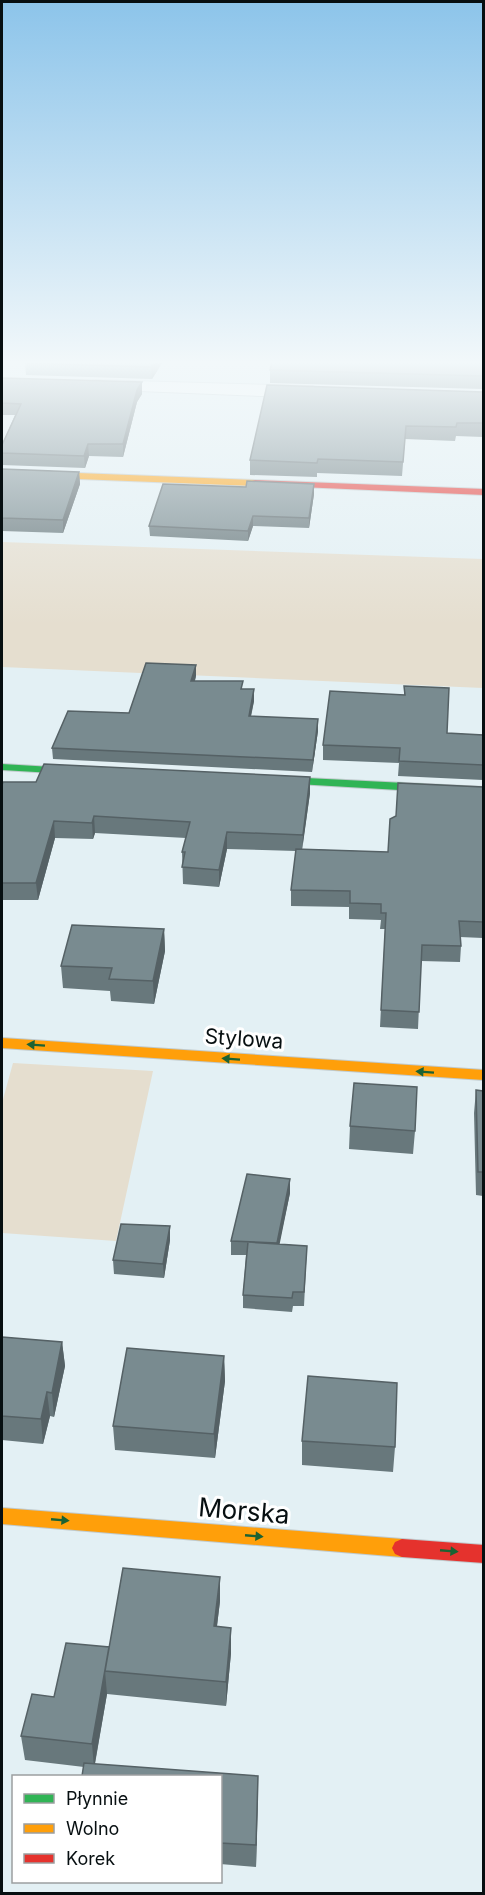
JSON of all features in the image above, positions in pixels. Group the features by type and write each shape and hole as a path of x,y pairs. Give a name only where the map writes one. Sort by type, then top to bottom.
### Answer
{"street":[{"path":"2,473 483,492"},
{"path":"2,767 96,772"},
{"path":"248,780 483,791"},
{"name":"Stylowa","path":"2,1043 483,1075"},
{"name":"Morska","path":"2,1516 483,1554"}],"shaded area":[{"path":"2,542 483,559 483,688 2,667"},
{"path":"13,1063 153,1071 116,1241 2,1233 2,1103"}],"building":[{"path":"2,448 87,448 84,456 2,453"},
{"path":"253,448 404,448 403,462 318,459 317,463 250,460"},
{"path":"2,469 79,472 63,520 2,518"},
{"path":"247,481 314,484 309,518 253,516 248,531 149,526 163,484 246,487"},
{"path":"146,663 196,665 191,681 243,681 241,689 254,689 249,716 318,719 313,760 52,748 68,711 129,713"},
{"path":"404,686 449,688 447,733 483,735 483,765 399,761 400,748 323,745 330,691 405,695"},
{"path":"44,764 310,777 303,835 227,832 219,870 182,867 185,852 182,852 190,822 94,816 92,823 54,821 36,883 2,883 3,782 36,782"},
{"path":"398,783 483,787 483,922 459,921 461,946 422,945 419,1012 381,1010 386,913 381,913 381,904 350,903 350,891 291,890 296,849 388,852 390,819 396,816"},
{"path":"72,925 164,929 153,981 109,979 112,968 61,966"},
{"path":"354,1083 417,1087 415,1131 350,1126"},
{"path":"476,1090 483,1091 483,1172 478,1172"},
{"path":"247,1174 290,1179 277,1243 231,1241"},
{"path":"121,1224 170,1226 163,1264 113,1260"},
{"path":"248,1242 307,1246 304,1292 293,1292 292,1298 243,1295"},
{"path":"2,1337 62,1342 52,1393 47,1392 41,1419 2,1416"},
{"path":"127,1348 224,1356 214,1434 113,1426"},
{"path":"308,1376 397,1383 395,1447 302,1441"},
{"path":"123,1568 220,1577 214,1626 231,1628 226,1682 105,1671"},
{"path":"66,1643 109,1647 92,1744 21,1736 32,1694 54,1697"},
{"path":"84,1763 258,1776 256,1845 222,1843 222,1775 82,1775"}],"traffic: fast":[{"path":"2,767 86,772"},
{"path":"267,780 484,791"}],"traffic: slow":[{"path":"2,473 255,483"},
{"path":"2,1043 484,1075"},
{"path":"2,1516 402,1548"}],"traffic: jam":[{"path":"255,483 484,492"},
{"path":"402,1548 484,1554"}]}
